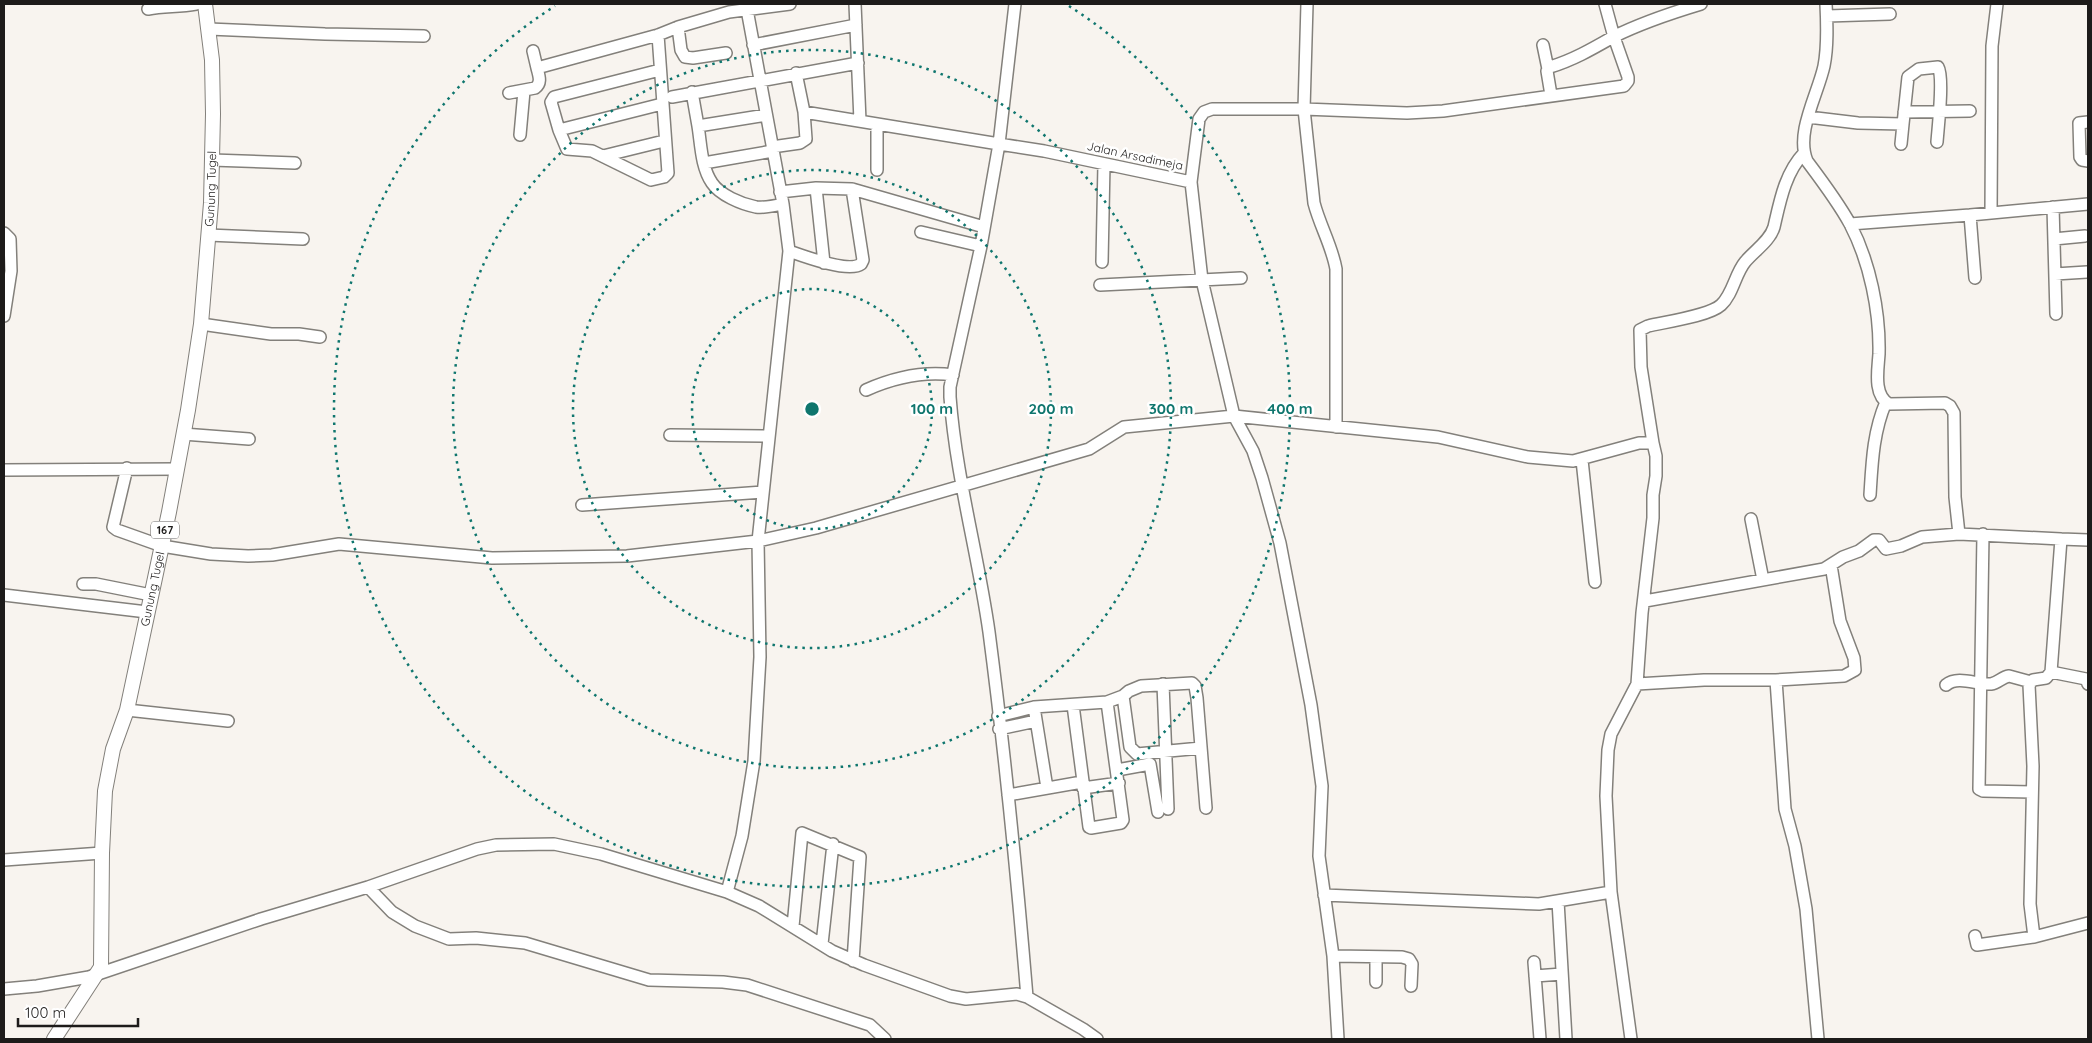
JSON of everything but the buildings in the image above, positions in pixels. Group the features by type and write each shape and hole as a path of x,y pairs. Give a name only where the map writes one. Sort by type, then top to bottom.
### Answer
{"main road":[{"name":"Gunung Tugel","path":"54,1039 98,974 103,958 102,853 105,791 114,749 127,710 162,546 201,324 212,160 213,95 209,29 205,4"}],"street":[{"path":"148,9 196,4"},
{"path":"537,68 658,35 747,6 790,4"},
{"path":"855,4 860,121"},
{"path":"1015,4 998,144 981,246 950,397 962,485 989,632 1008,794 1027,997"},
{"path":"1307,4 1304,108 1314,203 1333,252 1336,269 1336,427"},
{"path":"1304,108 1407,113 1615,88 1626,84 1628,77 1605,4"},
{"path":"1548,69 1580,56 1614,37 1671,13 1701,4"},
{"path":"1826,4 1827,44 1824,68 1808,118 1804,153 1807,161 1850,224 1863,253 1869,274 1879,341 1878,384 1882,399 1890,404 1945,403 1954,413 1955,497 1959,534"},
{"path":"1991,213 1992,46 1997,4"},
{"path":"727,892 742,836 754,761 760,657 758,541 789,251 783,204 747,6"},
{"path":"1827,16 1890,14"},
{"path":"753,45 856,26"},
{"path":"678,27 681,50 686,57 693,58 726,53"},
{"path":"209,29 424,36"},
{"path":"658,35 660,70 667,100 664,141 668,173 664,178 657,180 646,178 592,151 567,149 551,102 554,96 660,70"},
{"path":"1543,45 1551,96"},
{"path":"509,93 524,91 538,85 540,82 533,50"},
{"path":"559,130 692,92 858,63"},
{"path":"1901,144 1906,80 1919,69 1937,67 1940,70 1937,142"},
{"path":"704,163 800,143 806,139 804,112 796,74"},
{"path":"520,135 524,91"},
{"path":"692,92 704,163 712,183 718,190 756,207 783,204"},
{"name":"Jalan Arsadimeja","path":"804,112 1044,151 1191,182 1199,119 1204,112 1212,109 1304,108"},
{"path":"1904,112 1970,111"},
{"path":"698,126 766,114"},
{"path":"1808,118 1858,123 1903,124"},
{"path":"2088,122 2080,124 2078,128 2080,156 2082,160 2088,161"},
{"path":"877,170 878,125"},
{"path":"603,156 664,141"},
{"path":"1631,1039 1610,892 1606,796 1608,750 1611,734 1637,684 1642,613 1645,601 1653,518 1656,456 1641,368 1640,330 1648,326 1706,312 1721,305 1736,281 1740,269 1757,252 1773,229 1777,209 1787,179 1804,153"},
{"path":"212,160 295,163"},
{"path":"1102,262 1104,164"},
{"path":"1191,182 1202,280 1234,416 1253,451 1262,478 1280,543 1296,618 1322,786 1319,856 1333,956 1338,1039"},
{"path":"780,192 816,188 852,189 984,228"},
{"path":"816,188 824,263"},
{"path":"789,251 824,263 854,267 861,264 863,260 852,189"},
{"path":"1850,224 2088,204"},
{"path":"2053,207 2056,314"},
{"path":"1970,215 1975,278"},
{"path":"921,232 981,246"},
{"path":"4,233 10,239 5,309"},
{"path":"208,235 304,239"},
{"path":"2054,239 2085,236"},
{"path":"2055,274 2087,272"},
{"path":"1100,284 1240,278"},
{"path":"201,324 271,334 299,334 320,337"},
{"path":"866,390 906,377 934,373 953,375"},
{"path":"1870,495 1873,447 1878,422 1886,402"},
{"path":"127,468 113,527 162,546 211,554 248,556 272,555 339,544 492,558 521,558 628,556 758,541 816,528 1089,449 1124,427 1234,416 1438,437 1528,457 1573,461 1582,460 1639,442 1653,443"},
{"path":"183,434 249,439"},
{"path":"670,435 769,436"},
{"path":"1582,460 1595,582"},
{"path":"4,470 177,469"},
{"path":"582,505 763,492"},
{"path":"1751,519 1763,580"},
{"path":"1645,601 1824,569 1836,561 1859,551 1874,540 1879,540 1886,548 1901,546 1922,537 1959,534 2088,540"},
{"path":"1983,534 1979,790 2032,792"},
{"path":"1946,684 1959,680 1994,684 2009,676 2031,682 2046,678 2051,672 2061,540"},
{"path":"1637,684 1844,676 1855,670 1854,658 1842,630 1836,561"},
{"path":"83,584 151,595"},
{"path":"4,595 148,612"},
{"path":"2051,672 2086,679 2088,684"},
{"path":"1776,680 1785,809 1802,880 1818,1039"},
{"path":"2031,682 2029,685 2033,766 2030,904 2034,936"},
{"path":"998,716 1034,707 1107,702 1123,696 1135,688 1163,684 1194,684 1198,698 1206,808"},
{"path":"1117,770 1150,764 1163,810 1166,751 1163,684"},
{"path":"1123,696 1131,750 1137,754 1201,748"},
{"path":"1073,704 1083,785 1089,826 1091,828 1122,823 1123,820 1107,702"},
{"path":"1034,707 1046,788"},
{"path":"127,710 228,721"},
{"path":"1000,729 1036,721"},
{"path":"1008,794 1046,788 1119,783"},
{"path":"793,926 802,833 833,844 860,857 853,961"},
{"path":"4,989 38,986 98,974 261,919 368,887 477,849 496,845 554,844 601,854 727,892 760,906 853,961 950,996 966,999 1017,994 1027,997 1097,1039"},
{"path":"822,944 833,844"},
{"path":"4,860 102,853"},
{"path":"368,887 392,912 415,926 449,939 476,938 525,943 649,980 723,982 747,985 870,1025 885,1039"},
{"path":"1324,895 1539,904 1610,892"},
{"path":"1558,901 1566,1039"},
{"path":"1976,936 1977,946 2034,936 2088,923"},
{"path":"1333,956 1402,957 1409,959 1412,964 1411,986"},
{"path":"1376,957 1376,982"},
{"path":"1534,962 1540,1039"},
{"path":"1535,976 1562,974"}]}
